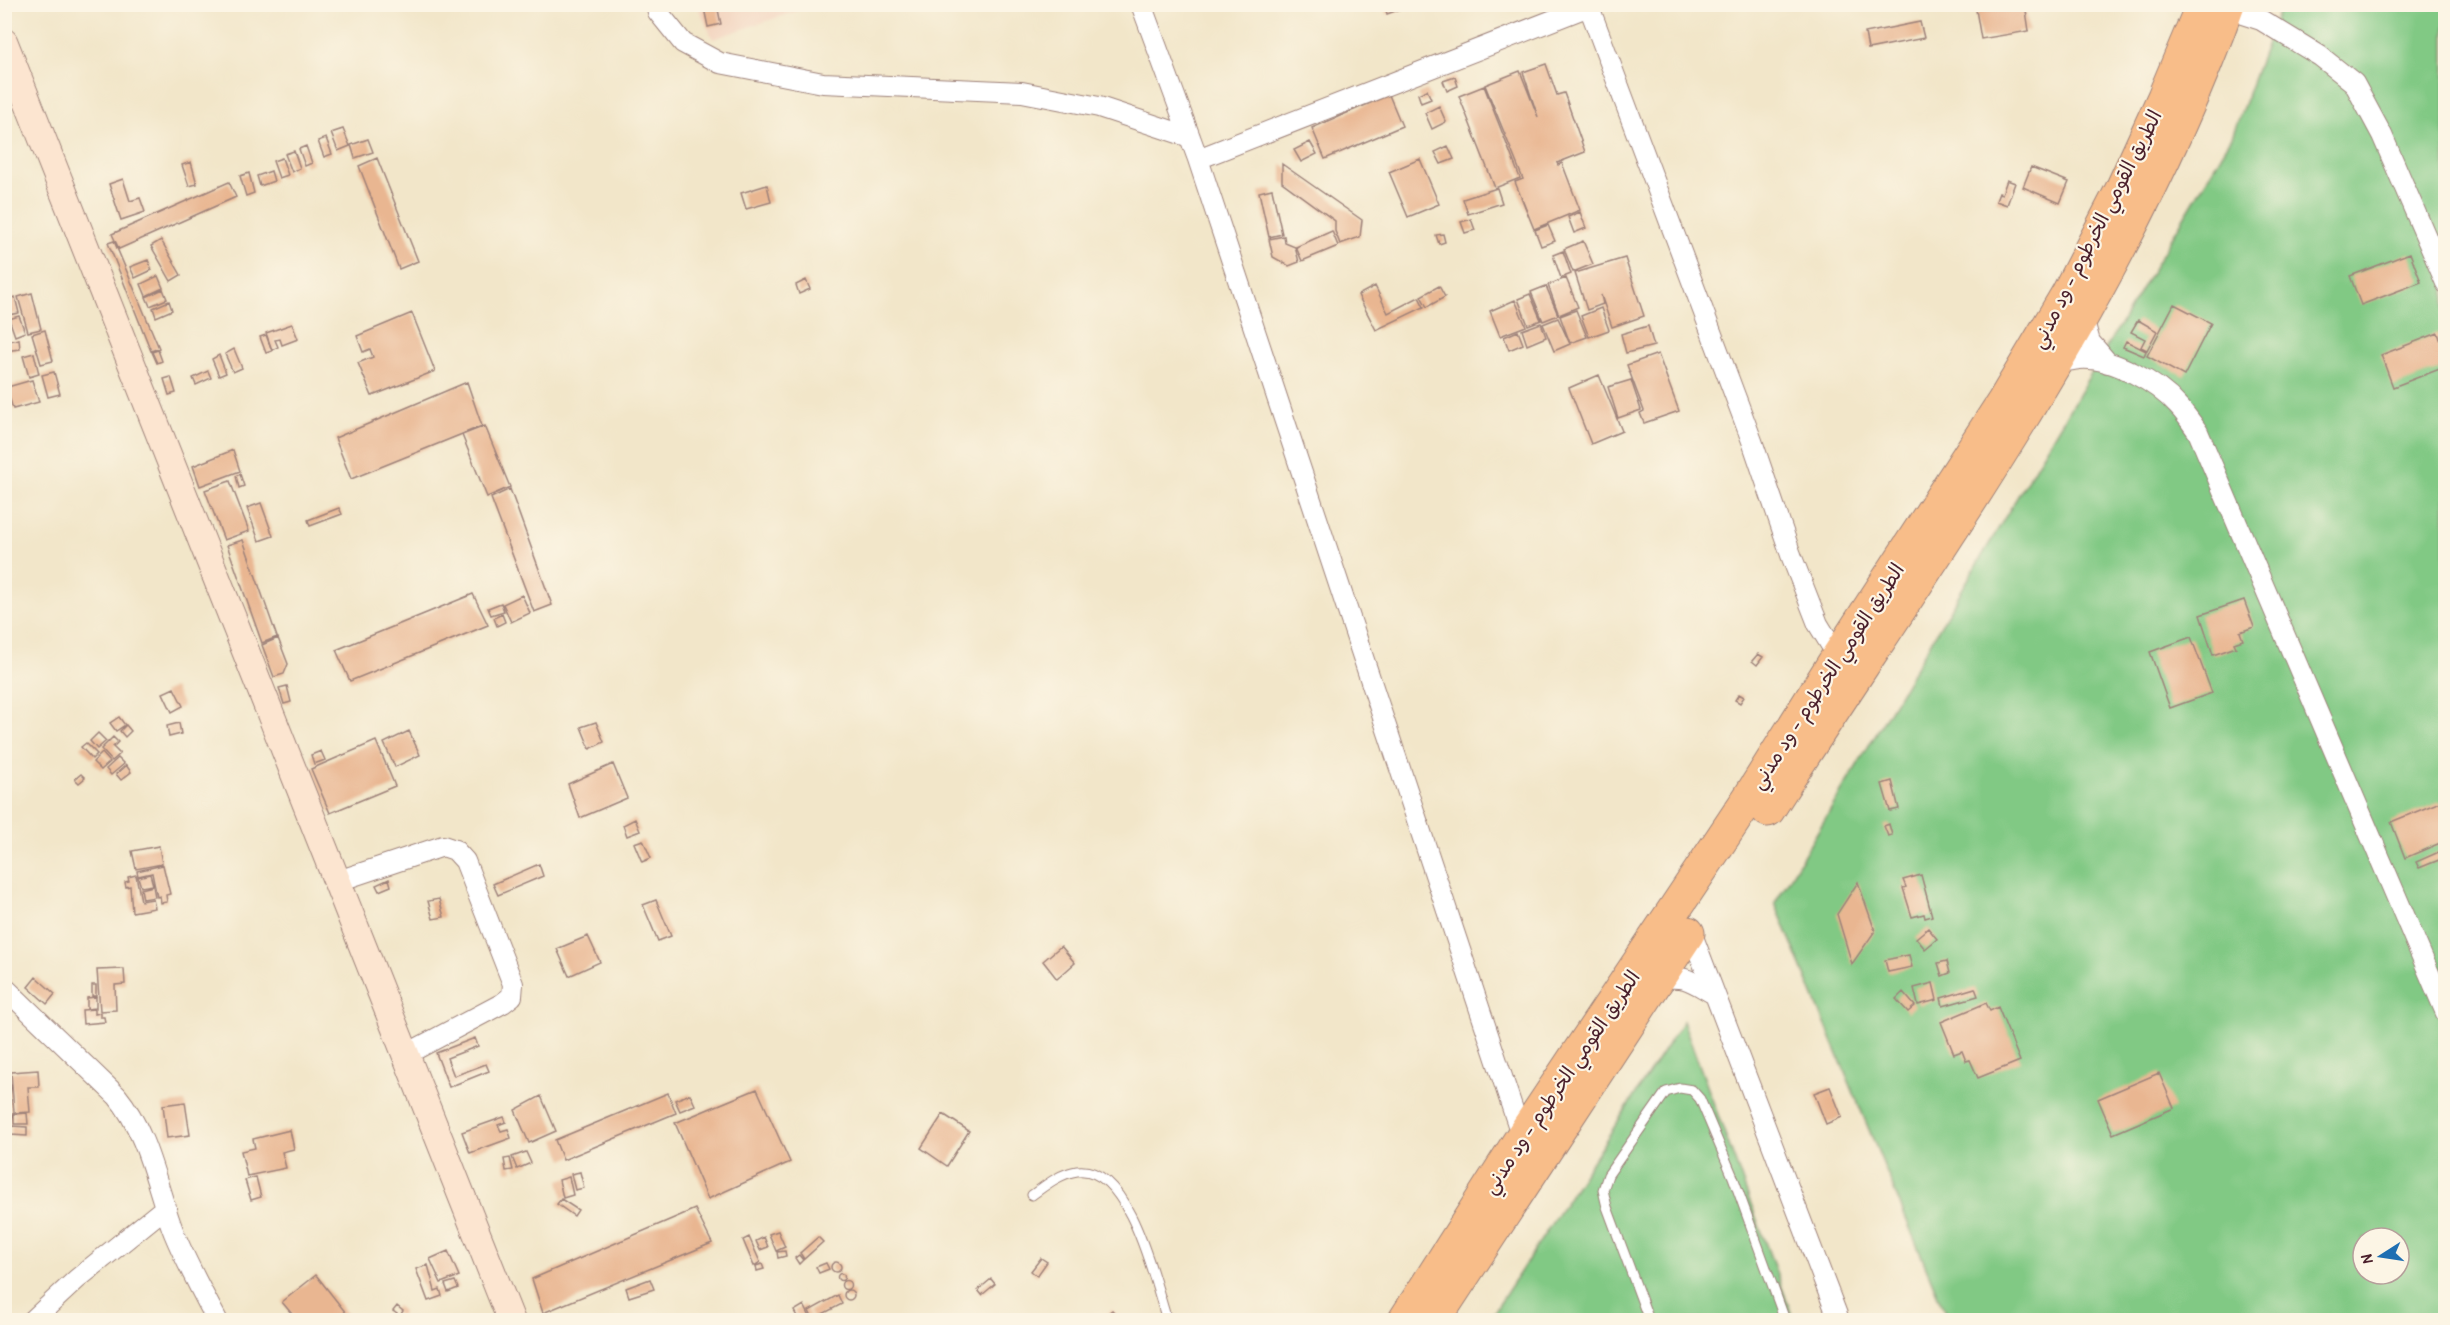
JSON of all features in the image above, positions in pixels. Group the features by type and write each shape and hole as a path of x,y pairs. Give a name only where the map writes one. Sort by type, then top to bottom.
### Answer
{"highway":[{"name":"الطريق القومي الخرطوم - ود مدني","path":"1434,1320 1690,929 2067,295 2126,180 2164,97 2219,6"},
{"name":"الطريق القومي الخرطوم - ود مدني","path":"1405,1320 1522,1137 1686,894 1845,667 2025,417 2083,318 2189,108 2219,6"}],"street":[{"path":"656,4 658,12 683,43 720,63 823,83 1022,92 1099,107 1190,137"},
{"path":"1141,4 1198,159 1522,1137"},
{"path":"1198,159 1588,5 1740,409 1791,555 1818,624 1845,667"},
{"path":"2219,6 2261,20 2320,56 2354,83 2382,135 2445,283"},
{"path":"4,42 335,882 511,1320"},
{"path":"2083,318 2090,342 2108,363"},
{"path":"2056,363 2081,359 2108,363 2131,371 2166,394 2179,406 2198,432 2445,1013"},
{"path":"335,882 443,846 455,850 465,861 513,984 512,996 405,1055"},
{"path":"1690,929 1839,1320"},
{"path":"1658,979 1678,976 1714,994"},
{"path":"4,987 117,1096 131,1113 175,1233 217,1320"},
{"path":"33,1320 77,1279 166,1207"}],"lane":[{"path":"1649,1320 1607,1207 1603,1190 1608,1175 1666,1092 1680,1088 1692,1090 1700,1099 1733,1178 1785,1320"},
{"path":"1032,1195 1060,1176 1077,1171 1092,1172 1111,1185 1131,1213 1167,1320"}],"shaded area":[{"path":"697,5 815,5 713,39"}],"green space":[{"path":"2281,5 2445,5 2445,1320 1948,1320 1775,903 2232,137"},
{"path":"1683,1021 1794,1320 1489,1320"}],"building":[{"path":"1384,4 1412,4 1412,5 1387,14"},
{"path":"1975,4 2025,4 2029,31 1981,39"},
{"path":"717,5 721,24 708,27 704,8"},
{"path":"1920,22 1924,38 1868,49 1865,33"},
{"path":"1546,64 1557,95 1564,93 1585,152 1557,163 1558,165 1562,163 1580,210 1534,229 1515,182 1523,179 1485,85 1520,71 1538,117 1523,72"},
{"path":"1455,77 1458,86 1447,91 1443,81"},
{"path":"1484,86 1520,178 1495,188 1459,96"},
{"path":"1427,90 1431,99 1421,103 1418,94"},
{"path":"1389,95 1402,126 1325,159 1312,128"},
{"path":"1439,106 1446,122 1432,129 1425,113"},
{"path":"343,129 350,146 338,151 331,133"},
{"path":"326,138 332,154 324,157 318,141"},
{"path":"368,139 373,152 355,158 351,145"},
{"path":"1310,142 1317,154 1301,162 1294,150"},
{"path":"306,146 312,163 305,166 299,149"},
{"path":"1448,146 1454,159 1441,164 1435,152"},
{"path":"294,151 300,168 292,172 285,154"},
{"path":"282,158 288,175 279,178 273,161"},
{"path":"377,158 418,261 399,269 359,166"},
{"path":"1420,159 1439,204 1408,217 1389,172"},
{"path":"191,162 197,184 189,186 182,165"},
{"path":"1282,164 1362,220 1360,237 1340,244 1335,231 1335,221 1282,182"},
{"path":"2031,167 2069,182 2060,203 2023,187"},
{"path":"271,171 274,181 260,186 257,176"},
{"path":"249,173 254,193 246,196 240,176"},
{"path":"123,179 130,201 140,198 145,212 121,220 109,184"},
{"path":"2007,180 2015,183 2007,205 1996,201 1999,193 2002,194"},
{"path":"229,182 236,197 119,249 112,234"},
{"path":"767,185 771,202 746,209 741,193"},
{"path":"1497,188 1502,203 1468,214 1463,199"},
{"path":"1272,189 1282,234 1269,237 1259,192"},
{"path":"1580,212 1586,228 1574,233 1568,217"},
{"path":"1471,219 1475,230 1465,233 1461,222"},
{"path":"1548,225 1555,241 1541,246 1535,230"},
{"path":"1332,231 1338,246 1302,261 1296,247"},
{"path":"1443,234 1445,242 1439,244 1436,235"},
{"path":"1284,236 1285,243 1295,247 1299,262 1289,266 1273,257 1269,239"},
{"path":"161,240 181,275 171,281 151,246"},
{"path":"114,241 159,348 151,351 108,243"},
{"path":"1583,241 1593,264 1573,272 1564,249"},
{"path":"1563,251 1571,274 1561,278 1553,255"},
{"path":"2410,253 2421,282 2361,305 2350,276"},
{"path":"1625,258 1644,316 1612,327 1601,295 1603,304 1587,310 1575,273"},
{"path":"148,260 152,270 135,278 130,267"},
{"path":"158,276 163,288 146,296 141,284"},
{"path":"1566,278 1578,307 1559,315 1548,285"},
{"path":"806,280 810,289 799,294 796,285"},
{"path":"1375,286 1388,313 1419,297 1424,307 1376,330 1358,295"},
{"path":"1439,286 1445,297 1427,307 1421,296"},
{"path":"1546,286 1558,315 1543,321 1531,292"},
{"path":"163,289 167,299 150,306 146,297"},
{"path":"32,293 41,329 28,332 18,297"},
{"path":"1530,294 1541,320 1528,325 1518,299"},
{"path":"15,297 19,313 4,316 4,300"},
{"path":"1515,300 1526,326 1500,336 1490,311"},
{"path":"169,301 172,310 156,317 153,308"},
{"path":"2174,304 2211,323 2184,376 2147,356"},
{"path":"1601,308 1609,330 1589,337 1581,316"},
{"path":"1576,310 1587,337 1570,343 1560,316"},
{"path":"412,313 435,371 372,396 358,363 373,357 370,349 363,352 357,336"},
{"path":"19,316 25,332 15,336 9,319"},
{"path":"1558,318 1570,344 1554,351 1543,324"},
{"path":"2138,320 2157,331 2147,350 2141,347 2145,339 2131,332"},
{"path":"4,321 9,336 4,338"},
{"path":"1541,323 1546,337 1527,345 1522,330"},
{"path":"292,324 298,339 282,345 280,339 275,340 278,347 272,350 266,333"},
{"path":"1648,326 1654,346 1626,353 1621,334"},
{"path":"45,330 53,361 41,364 32,334"},
{"path":"1518,331 1523,344 1509,350 1504,337"},
{"path":"2438,333 2445,353 2445,367 2393,387 2381,355"},
{"path":"266,335 272,351 266,353 260,337"},
{"path":"19,339 20,349 4,351 4,342"},
{"path":"2126,341 2146,351 2144,356 2123,347"},
{"path":"234,349 242,368 233,372 225,354"},
{"path":"158,350 162,361 157,363 152,352"},
{"path":"34,353 39,374 29,377 23,356"},
{"path":"1658,354 1679,411 1644,423 1640,413 1644,411 1627,365"},
{"path":"219,355 226,373 219,376 212,359"},
{"path":"208,371 211,378 196,385 193,378"},
{"path":"54,372 60,394 48,397 42,375"},
{"path":"1599,375 1622,431 1591,444 1569,388"},
{"path":"171,377 176,393 169,395 164,379"},
{"path":"32,380 39,402 13,409 9,396 4,397 4,388"},
{"path":"1631,380 1641,410 1618,418 1608,387"},
{"path":"467,382 482,426 351,479 335,438"},
{"path":"485,426 510,487 487,497 462,435"},
{"path":"233,450 240,471 200,486 193,466"},
{"path":"240,474 244,486 239,488 236,476"},
{"path":"230,481 249,531 224,540 205,490"},
{"path":"510,489 552,605 534,612 491,498"},
{"path":"261,503 273,536 259,541 247,508"},
{"path":"339,508 342,514 310,526 308,520"},
{"path":"243,540 277,637 262,643 227,545"},
{"path":"473,594 488,625 350,681 336,650"},
{"path":"522,595 530,613 511,622 503,604"},
{"path":"2244,600 2254,627 2240,632 2243,640 2234,643 2236,647 2213,655 2200,615"},
{"path":"501,603 504,611 491,615 488,608"},
{"path":"502,614 505,622 497,626 494,618"},
{"path":"2191,637 2212,693 2170,708 2150,652"},
{"path":"278,638 288,664 284,674 274,677 262,645"},
{"path":"1758,654 1763,657 1757,665 1752,661"},
{"path":"287,686 291,702 284,704 279,688"},
{"path":"174,688 183,706 172,712 163,693"},
{"path":"1739,694 1744,697 1740,703 1735,700"},
{"path":"119,717 125,725 116,731 110,723"},
{"path":"596,722 604,742 590,749 581,727"},
{"path":"179,723 181,734 169,737 167,726"},
{"path":"126,725 131,731 125,737 120,731"},
{"path":"409,731 420,755 395,767 384,743"},
{"path":"98,733 106,741 97,749 90,741"},
{"path":"113,737 118,742 113,747 120,754 112,761 101,749"},
{"path":"376,741 395,786 330,813 311,769"},
{"path":"86,743 97,754 92,759 81,747"},
{"path":"321,751 325,760 314,764 311,755"},
{"path":"102,753 110,762 101,770 93,762"},
{"path":"118,758 124,764 111,775 106,769"},
{"path":"613,764 627,798 580,818 568,784"},
{"path":"126,765 131,772 121,780 116,774"},
{"path":"81,774 85,778 79,783 75,779"},
{"path":"1892,781 1899,809 1890,811 1882,784"},
{"path":"2440,802 2445,817 2445,841 2405,858 2391,822"},
{"path":"635,819 640,831 627,836 623,825"},
{"path":"1889,824 1892,835 1888,836 1884,826"},
{"path":"643,840 651,858 642,862 634,843"},
{"path":"159,846 162,864 136,869 132,851"},
{"path":"2441,851 2444,858 2419,868 2416,862"},
{"path":"539,864 543,876 498,895 493,884"},
{"path":"163,865 170,894 166,895 167,902 161,903 160,896 157,897 152,873 138,876 137,871"},
{"path":"150,874 153,885 141,887 138,877"},
{"path":"136,875 141,901 153,899 155,908 132,912 130,886 126,887 125,882 129,881 128,877"},
{"path":"1921,875 1932,916 1925,918 1924,914 1912,917 1903,888 1906,887 1903,880"},
{"path":"389,879 391,886 379,891 376,885"},
{"path":"1858,882 1875,931 1852,964 1837,914"},
{"path":"153,886 155,897 143,899 141,889"},
{"path":"439,899 444,917 433,919 428,901"},
{"path":"656,900 671,936 658,941 643,905"},
{"path":"1928,928 1937,939 1925,949 1916,938"},
{"path":"588,936 600,962 569,976 557,949"},
{"path":"1061,946 1075,963 1057,979 1043,961"},
{"path":"1909,955 1912,967 1888,972 1885,960"},
{"path":"1947,961 1950,973 1942,976 1938,963"},
{"path":"124,969 125,984 115,985 116,1010 100,1011 97,970"},
{"path":"36,977 55,994 47,1004 28,987"},
{"path":"1933,983 1937,1000 1918,1005 1914,988"},
{"path":"92,985 96,985 96,996 92,996"},
{"path":"1975,988 1978,996 1943,1006 1941,998"},
{"path":"1903,992 1915,1006 1908,1012 1896,999"},
{"path":"96,997 96,1008 87,1009 87,998"},
{"path":"1986,1003 1990,1011 1998,1007 2020,1061 1978,1078 1970,1060 1966,1061 1962,1051 1954,1054 1941,1022"},
{"path":"95,1009 95,1014 100,1013 100,1017 104,1017 105,1022 83,1024 82,1010"},
{"path":"475,1038 478,1046 447,1058 454,1076 486,1064 489,1071 449,1087 436,1053"},
{"path":"2445,1059 2445,1066 2440,1068 2439,1060"},
{"path":"38,1070 39,1087 28,1087 30,1112 14,1113 11,1072"},
{"path":"2159,1073 2174,1108 2113,1134 2098,1099"},
{"path":"7,1085 11,1085 10,1098 6,1098"},
{"path":"1830,1087 1842,1117 1826,1124 1814,1093"},
{"path":"757,1089 790,1162 708,1199 675,1123"},
{"path":"668,1093 676,1113 563,1160 555,1140"},
{"path":"690,1094 695,1105 680,1111 675,1100"},
{"path":"541,1096 556,1131 529,1143 515,1110"},
{"path":"4,1099 11,1100 10,1111 4,1111"},
{"path":"185,1102 190,1135 167,1138 163,1105"},
{"path":"4,1113 13,1114 11,1124 4,1123"},
{"path":"27,1113 28,1124 14,1124 14,1114"},
{"path":"943,1114 969,1131 947,1166 921,1148"},
{"path":"504,1117 506,1122 498,1125 501,1131 508,1129 511,1138 470,1153 462,1132"},
{"path":"11,1126 27,1127 27,1136 11,1135"},
{"path":"290,1130 294,1149 282,1152 286,1168 247,1176 241,1151 255,1148 253,1139"},
{"path":"526,1152 531,1163 517,1169 512,1157"},
{"path":"510,1158 513,1170 506,1171 504,1159"},
{"path":"580,1172 584,1188 575,1190 571,1174"},
{"path":"256,1177 261,1197 251,1200 245,1180"},
{"path":"569,1177 573,1195 563,1198 559,1180"},
{"path":"561,1199 578,1210 574,1216 557,1204"},
{"path":"695,1209 712,1243 543,1313 532,1279"},
{"path":"778,1231 785,1247 776,1251 769,1234"},
{"path":"749,1237 760,1262 754,1266 743,1240"},
{"path":"764,1237 768,1247 760,1250 756,1241"},
{"path":"818,1237 823,1242 804,1259 800,1253"},
{"path":"448,1251 459,1276 441,1283 430,1259"},
{"path":"785,1251 786,1256 778,1258 777,1252"},
{"path":"799,1255 803,1260 799,1264 795,1258"},
{"path":"1041,1258 1047,1262 1037,1276 1031,1271"},
{"path":"836,1262 840,1263 840,1271 836,1272 832,1271 831,1267 832,1263"},
{"path":"826,1263 829,1269 819,1273 816,1267"},
{"path":"762,1264 764,1269 757,1271 756,1266"},
{"path":"428,1265 435,1291 440,1289 442,1296 428,1301 416,1269"},
{"path":"841,1274 844,1277 841,1280 838,1277"},
{"path":"316,1275 350,1318 347,1320 297,1320 282,1302"},
{"path":"650,1279 654,1289 629,1297 626,1288"},
{"path":"991,1279 995,1284 982,1295 978,1290"},
{"path":"846,1280 851,1285 846,1290 841,1285"},
{"path":"455,1281 458,1288 448,1292 445,1284"},
{"path":"849,1290 853,1291 853,1299 849,1300 845,1299 844,1295 845,1291"},
{"path":"838,1295 842,1304 813,1319 809,1311"},
{"path":"804,1305 811,1319 799,1320 794,1311"},
{"path":"397,1306 403,1311 400,1316 393,1311"},
{"path":"1112,1310 1121,1320 1111,1320 1106,1315"}]}
